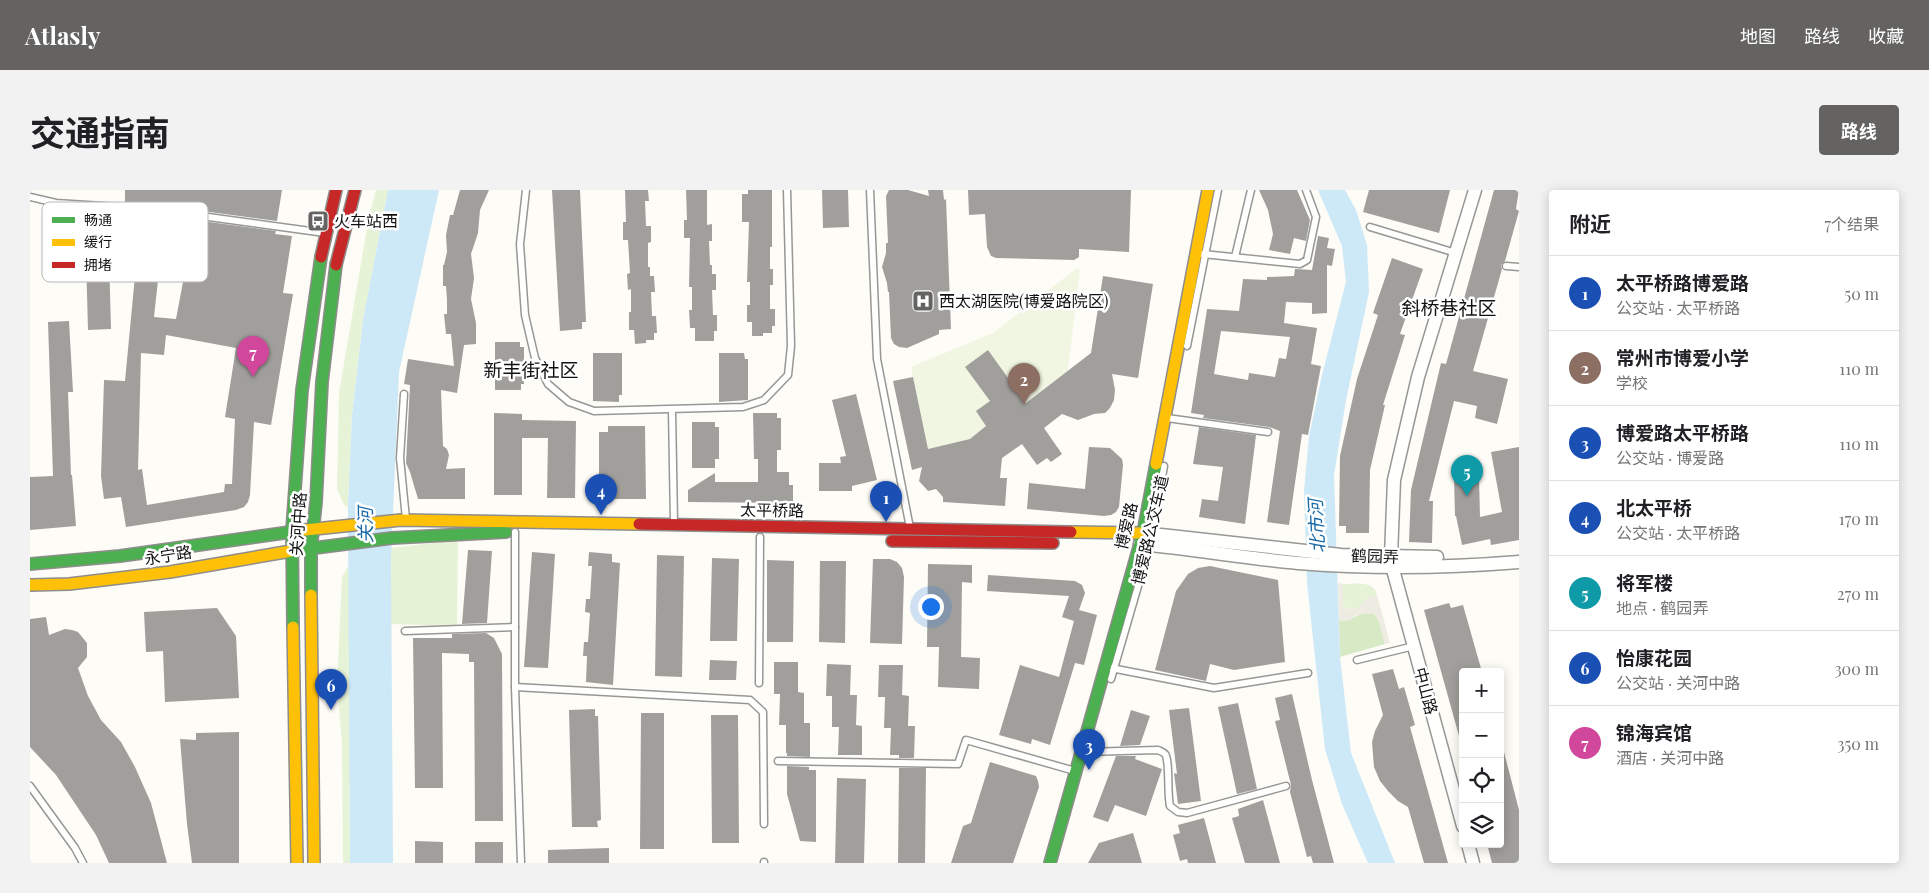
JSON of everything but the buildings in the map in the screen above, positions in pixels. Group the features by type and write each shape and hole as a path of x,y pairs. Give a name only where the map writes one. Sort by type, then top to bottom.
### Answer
{"main road":[{"name":"关河中路","path":"298,863 294,551 292,531 302,390 320,260 336,190"},
{"name":"关河中路","path":"314,863 311,549 316,502 322,382 336,265 355,190"},
{"name":"博爱路","path":"1050,863 1076,771 1085,752 1110,668 1146,539 1201,254 1208,190"},
{"name":"太平桥路","path":"313,530 403,520 910,529 1146,539"},
{"path":"292,531 313,530"},
{"name":"永宁路","path":"30,564 68,563 292,531"},
{"path":"311,549 398,537 515,532 760,536 866,540"},
{"path":"885,540 981,544 1065,544 1146,539"},
{"name":"永宁路","path":"30,585 69,584 170,572 272,553 311,549"}],"street":[{"name":"中山路","path":"1459,811 1392,561 1394,480 1418,377 1474,190"},
{"name":"鹤园弄","path":"1146,539 1298,557 1340,560 1469,566 1519,562"},
{"name":"鹤园弄","path":"1392,561 1468,558 1519,553"},
{"path":"1469,848 1473,863"}],"lane":[{"path":"526,190 520,244 525,314 535,358 548,384 569,402 594,411 743,407 764,400 788,375 791,346 787,190"},
{"path":"870,190 877,359 910,529"},
{"path":"1186,351 1201,254 1218,190"},
{"path":"1235,257 1251,190"},
{"path":"1201,254 1300,264 1307,260 1316,217 1306,190"},
{"path":"30,197 52,202"},
{"path":"208,217 326,233"},
{"path":"1370,227 1456,252"},
{"path":"1506,266 1519,267"},
{"path":"403,520 400,458 404,394"},
{"path":"1171,428 1169,418 1175,409"},
{"path":"672,410 674,524"},
{"path":"1169,418 1268,432"},
{"name":"博爱路公交车道","path":"1146,539 1166,457"},
{"path":"515,532 515,687 521,863"},
{"path":"759,682 760,536"},
{"path":"405,630 515,627"},
{"path":"1357,660 1414,646"},
{"path":"1108,687 1110,668 1214,688 1308,673"},
{"path":"515,687 750,700 763,712 764,824"},
{"path":"778,761 958,764 966,740 1076,771"},
{"path":"1057,863 1085,752 1092,743"},
{"path":"1085,752 1158,750 1165,754 1167,760 1168,798 1170,806 1178,812 1187,813 1286,786"},
{"path":"30,786 83,863"}],"green space":[{"path":"376,190 388,190 363,320 352,415 348,507 344,505 337,489 339,393 369,216"},
{"path":"1076,269 1080,269 1068,370 1026,403 986,426 970,439 928,449 911,367 993,333"},
{"path":"458,540 457,626 390,624 391,548"},
{"path":"349,565 350,863 343,863 342,743 337,685 342,577"},
{"path":"1343,584 1368,585 1375,590 1377,595 1366,599 1359,608 1346,609 1343,606"},
{"path":"1365,613 1374,614 1379,621 1385,644 1340,657 1339,620 1346,620"}],"shaded area":[{"path":"1338,583 1343,584 1343,606 1346,609 1358,608 1366,599 1377,595 1390,643 1385,644 1379,621 1374,614 1365,613 1354,616 1351,620 1339,620"}],"water":[{"name":"关河","path":"388,190 439,190 399,372 391,559 393,863 350,863 348,507 352,415 363,320"},
{"name":"北市河","path":"1318,190 1345,190 1356,210 1367,245 1369,292 1346,400 1334,475 1340,657 1351,753 1395,863 1368,863 1342,804 1325,749 1307,583 1304,490 1309,437 1321,379 1346,282 1342,246"}],"traffic: fast":[{"path":"293,627 292,531 302,390 321,257"},
{"path":"311,595 311,549 316,502 322,382 336,265"},
{"path":"1050,863 1143,533 1156,464"},
{"path":"30,564 120,556 305,530"},
{"path":"291,551 392,538 506,532"}],"traffic: slow":[{"path":"1156,464 1208,190"},
{"path":"305,530 401,520 639,524"},
{"path":"1071,532 1143,533"},
{"path":"30,585 69,584 170,572 291,551"},
{"path":"311,595 314,863"},
{"path":"293,627 297,863"}],"traffic: jam":[{"path":"321,257 336,190"},
{"path":"336,265 355,190"},
{"path":"639,524 1071,532"},
{"path":"892,541 1053,543"}],"place":[{"name":"火车站西","path":"318,221"},
{"name":"西太湖医院(博爱路院区)","path":"923,301"},
{"name":"锦海宾馆","path":"253,377"},
{"name":"常州市博爱小学","path":"1024,404"},
{"name":"将军楼","path":"1467,496"},
{"name":"北太平桥","path":"601,515"},
{"name":"太平桥路博爱路","path":"886,522"},
{"name":"怡康花园","path":"331,710"},
{"name":"博爱路太平桥路","path":"1089,770"}],"district":[{"name":"斜桥巷社区","path":"1449,308"},
{"name":"新丰街社区","path":"531,370"}]}
